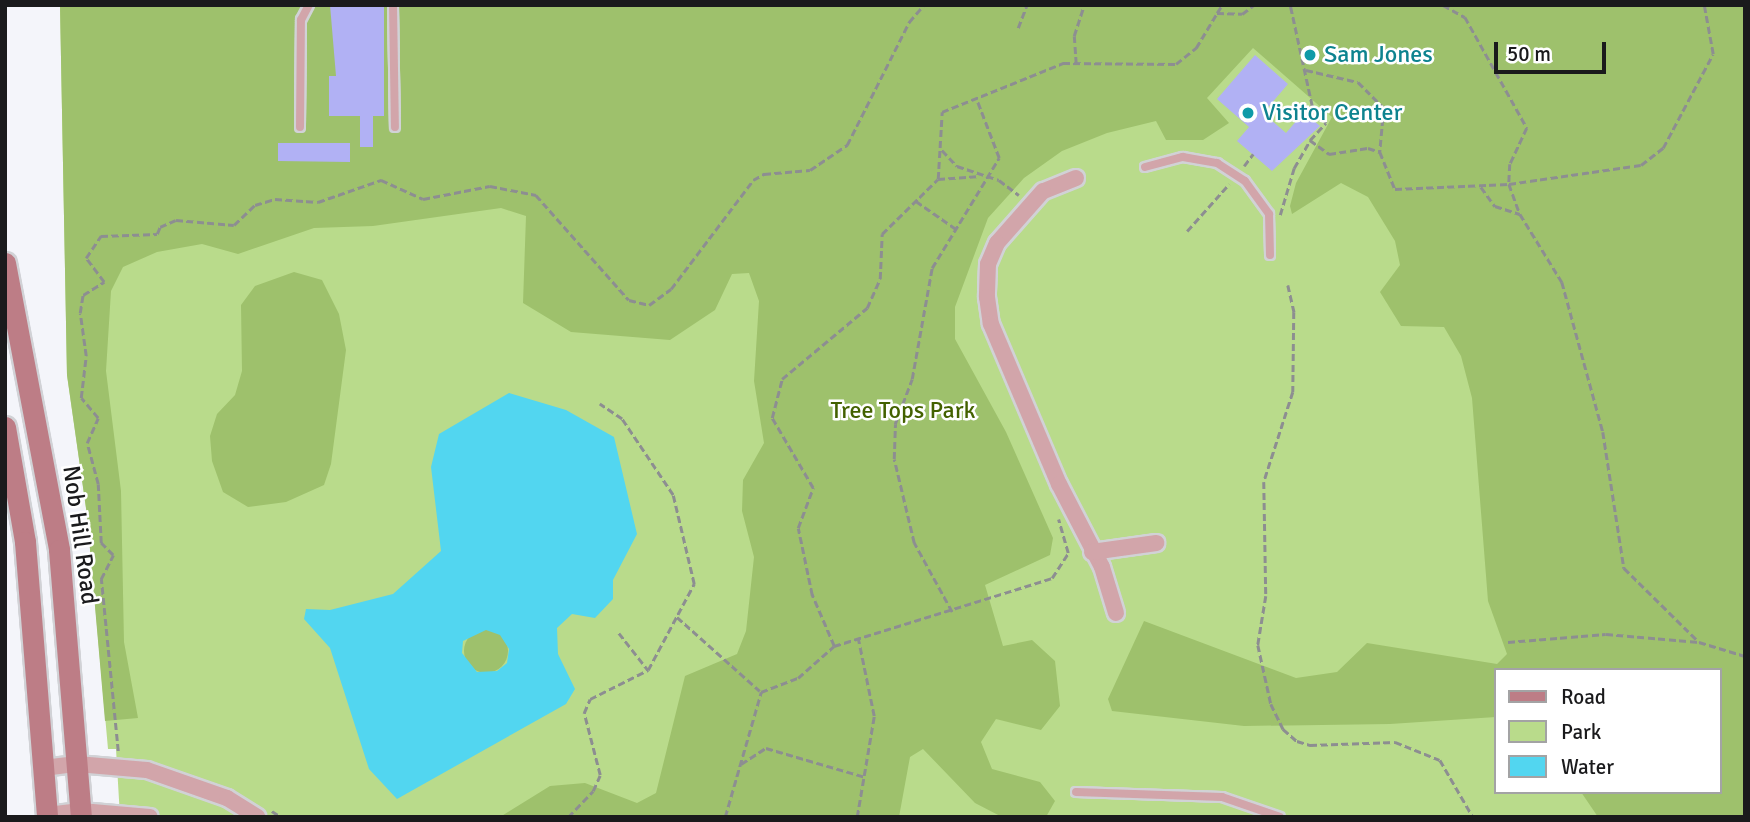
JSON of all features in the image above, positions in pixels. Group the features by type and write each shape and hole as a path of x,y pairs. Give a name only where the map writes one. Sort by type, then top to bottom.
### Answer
{"main road":[{"name":"Nob Hill Road","path":"5,263 52,499 81,814"},
{"path":"5,427 25,542 47,816"}],"street":[{"path":"1076,178 1043,191 996,243 988,264 991,324 1110,587 1116,613"},
{"path":"1092,552 1156,543"},
{"path":"43,768 77,764 146,770 199,787 258,817"},
{"path":"47,816 81,814 150,817"}],"lane":[{"path":"300,127 301,20 309,5"},
{"path":"393,5 395,127"},
{"path":"1145,167 1183,157 1217,163 1236,175 1269,214 1270,256"},
{"path":"1076,792 1222,797 1280,817"}],"path":[{"path":"121,768 111,705 101,579 113,555 101,543 98,484 87,443 98,418 81,398 86,356 80,313 83,295 104,282 86,258 101,236 157,234 160,227 176,220 234,225 255,205 275,199 318,202 381,180 423,199 490,186 536,195 629,300 649,305 671,289 753,180 764,174 810,170 847,145 909,22 925,5"},
{"path":"1018,28 1027,5"},
{"path":"1076,64 1074,36 1084,5"},
{"path":"834,646 812,595 798,528 813,488 772,418 782,379 867,308 880,279 882,234 938,179 942,150 942,112 1049,67 1076,64 1176,64 1196,48 1222,5"},
{"path":"1217,13 1242,13 1254,5"},
{"path":"1280,215 1294,168 1310,140 1326,123 1324,114 1312,106 1290,5"},
{"path":"1443,5 1465,16 1527,128 1510,164 1509,184 1520,214 1562,282 1603,432 1625,568 1699,642"},
{"path":"1306,70 1358,82 1384,108 1380,152 1395,189 1509,184 1642,165 1663,148 1713,54 1704,5"},
{"path":"952,612 914,543 894,458 895,424 912,379 932,268 999,158 975,98"},
{"path":"1310,140 1329,154 1368,148 1380,152"},
{"path":"942,150 978,176"},
{"path":"1187,231 1253,154"},
{"path":"938,179 978,176 999,180 1031,205"},
{"path":"1480,186 1495,206 1520,214"},
{"path":"916,201 956,229"},
{"path":"1288,285 1294,312 1293,392 1264,493 1266,596 1258,645 1271,704 1283,729 1310,745 1395,742 1430,754 1449,768 1473,817"},
{"path":"568,817 593,791 600,775 584,713 590,699 648,670 694,584 673,495 622,419 600,404"},
{"path":"761,692 798,678 834,646 952,612 1052,578 1068,553 1064,533"},
{"path":"677,617 761,692"},
{"path":"619,633 648,670"},
{"path":"1508,642 1606,634 1699,642 1745,656"},
{"path":"857,817 874,716 858,638"},
{"path":"724,817 761,692"},
{"path":"741,764 766,748 865,777"}],"green space":[{"name":"Tree Tops Park","path":"60,5 1745,5 1745,817 120,817 116,749 108,749 87,515 67,375"},
{"path":"60,5 1745,5 1745,817 1598,817 1582,794 1722,794 1722,668 1494,668 1494,717 1390,724 1244,726 1112,711 1108,699 1144,621 1296,678 1337,672 1367,643 1497,664 1507,654 1488,601 1472,398 1461,356 1444,327 1401,326 1380,292 1400,265 1395,241 1368,197 1341,183 1292,214 1290,206 1296,183 1332,117 1253,48 1207,98 1229,123 1203,140 1166,140 1156,121 1107,133 1062,151 1024,178 988,218 955,307 955,339 1006,432 1053,538 1050,555 985,585 1003,646 1032,640 1055,661 1060,706 1041,730 996,719 981,742 992,769 1040,782 1055,801 1046,817 1002,817 975,803 923,749 910,757 899,817 500,817 550,786 585,783 637,803 656,793 685,676 737,654 746,631 754,557 742,511 743,480 764,443 754,381 759,301 749,273 732,274 715,310 670,340 571,332 523,303 526,216 501,208 373,226 314,228 238,254 202,244 157,252 123,267 111,291 106,371 121,491 124,642 138,718 105,721 87,515 67,375"},
{"path":"294,272 322,280 339,314 346,350 331,464 324,485 286,502 248,507 223,492 212,461 210,436 217,414 235,395 242,371 241,305 255,286"},
{"path":"486,629 501,636 508,651 501,666 486,673 471,666 464,651 471,636"}],"water":[{"path":"509,393 566,410 614,437 637,534 613,580 613,599 595,618 572,614 557,628 558,654 575,689 566,704 397,799 369,769 330,648 304,619 306,609 330,610 393,594 441,551 431,467 439,434","holes":["486,630 500,635 509,649 507,663 497,671 477,672 462,653 463,641"]}],"building":[{"path":"330,5 384,5 384,116 373,116 373,147 360,147 360,116 329,116 329,76 336,76"},
{"name":"Visitor Center","path":"1255,55 1288,84 1263,113 1286,133 1304,112 1320,126 1272,171 1237,141 1249,127 1217,99"},
{"path":"278,143 350,143 350,162 278,161"}],"place":[{"name":"Sam Jones","path":"1310,55"},
{"name":"Visitor Center","path":"1248,113"}]}
